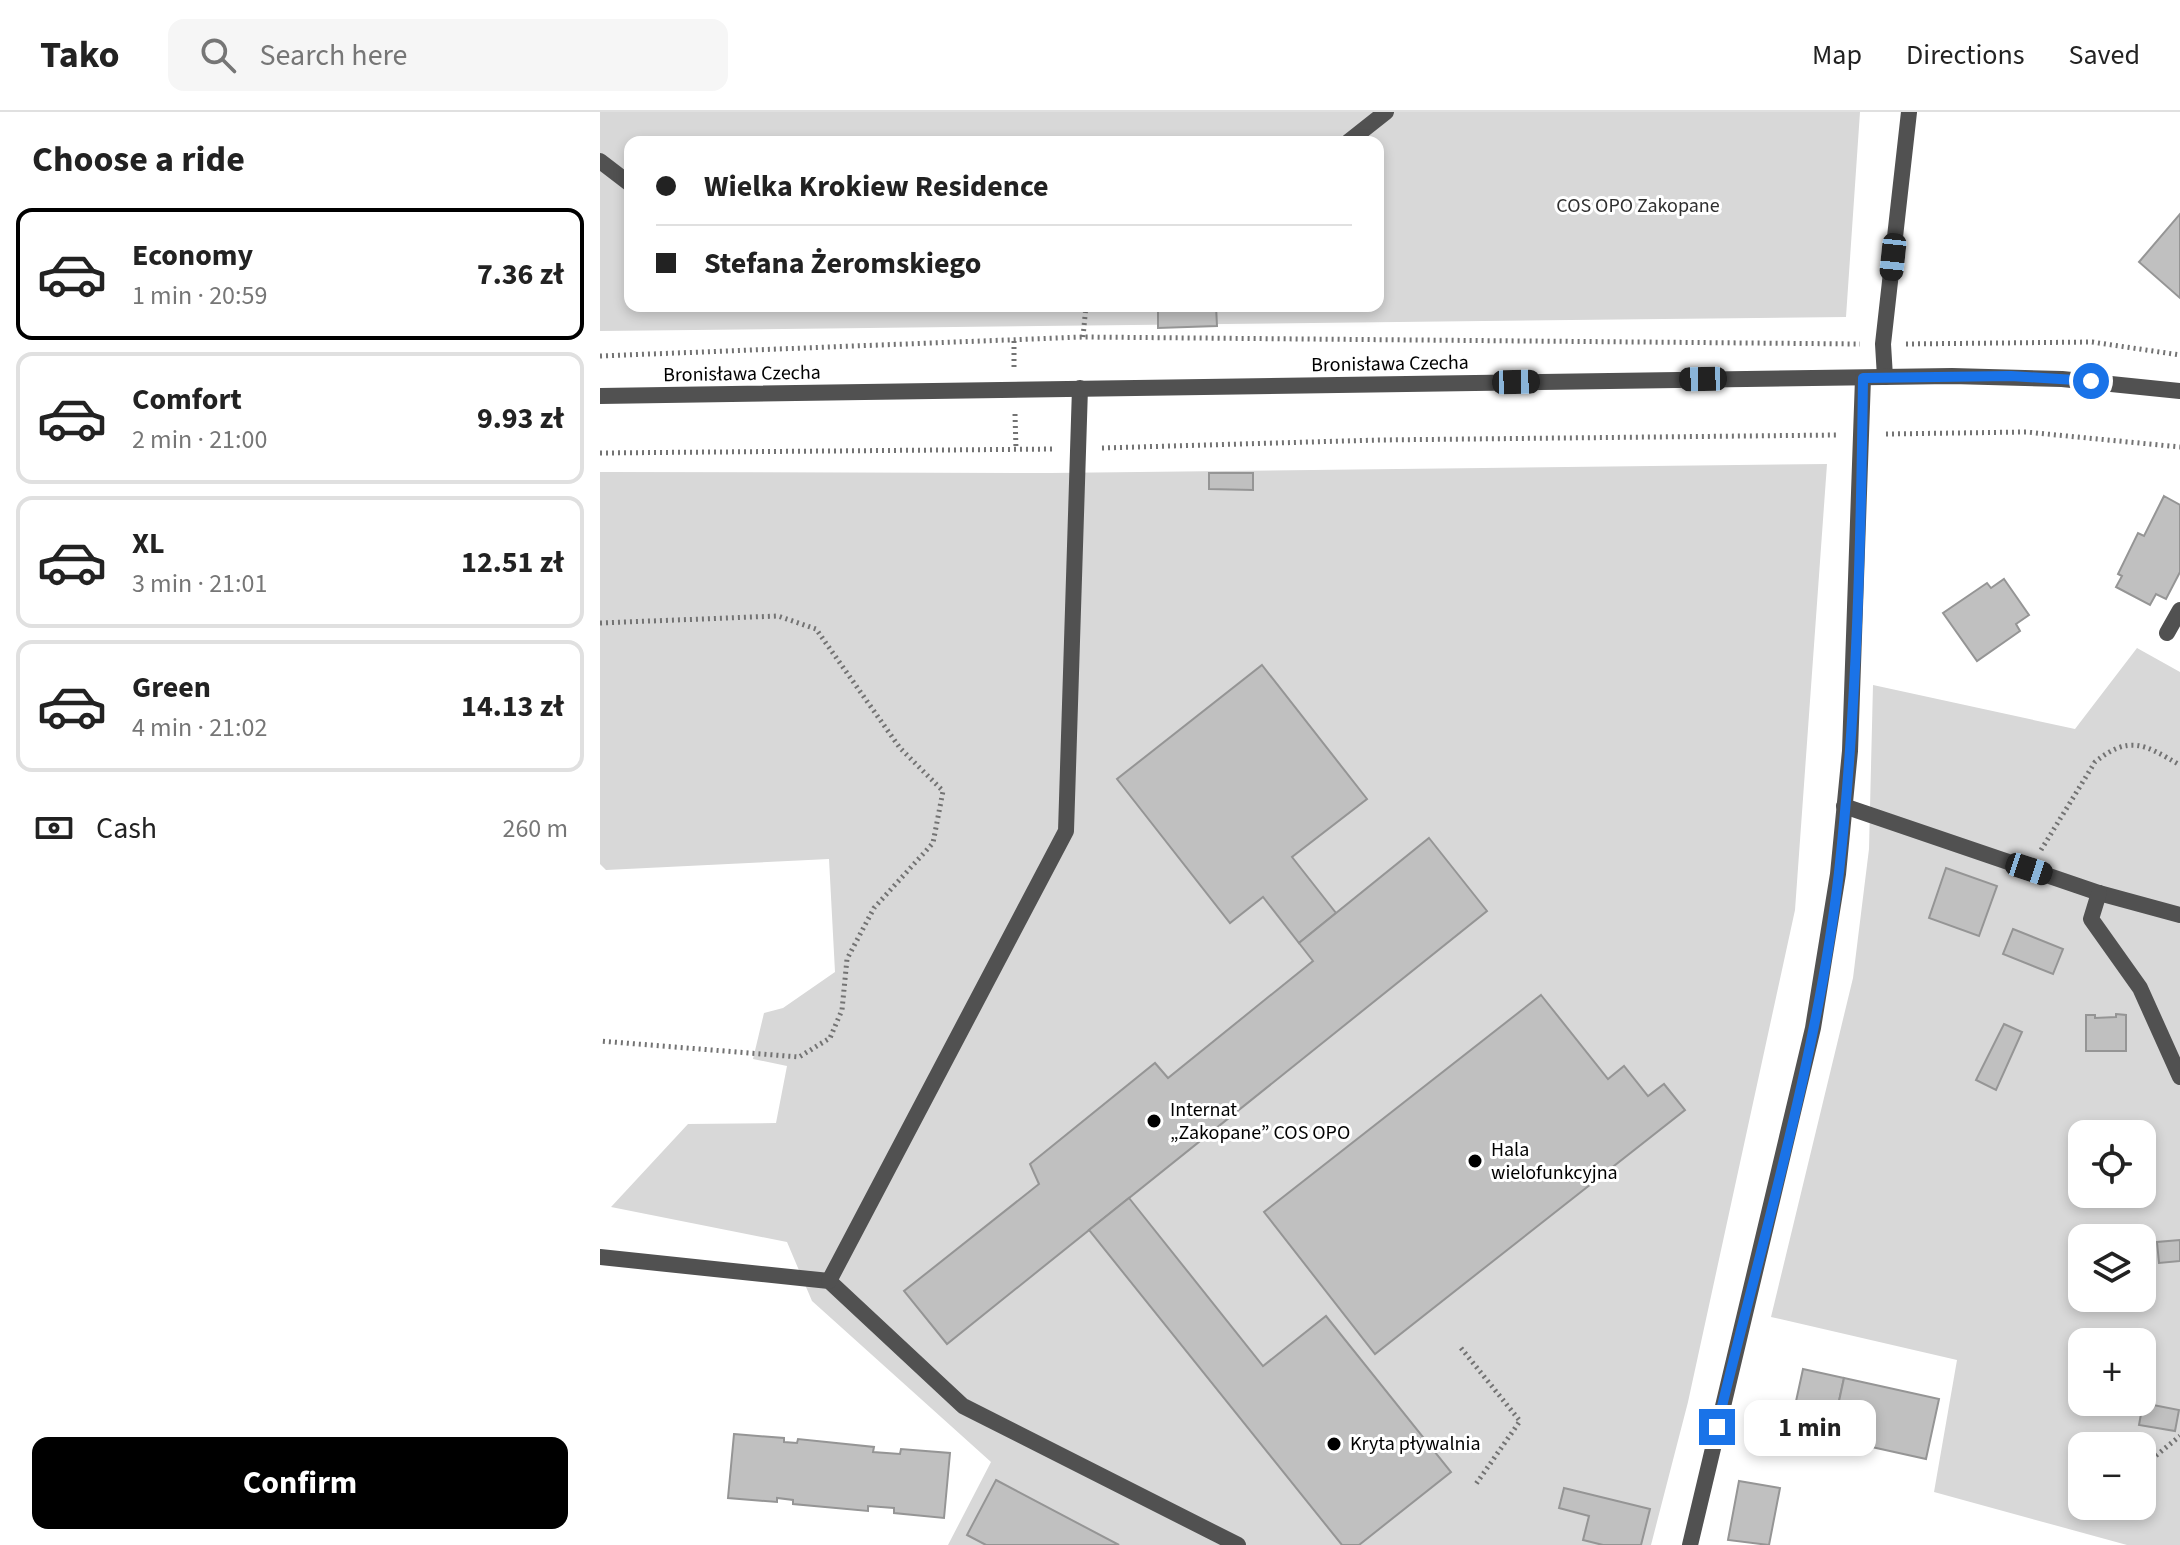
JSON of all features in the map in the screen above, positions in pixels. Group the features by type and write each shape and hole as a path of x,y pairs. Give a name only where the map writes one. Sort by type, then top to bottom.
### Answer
{"street":[{"path":"1356,136 1386,112"},
{"path":"1885,377 1883,344 1909,112"},
{"path":"600,161 624,179"},
{"name":"Bronisława Czecha","path":"600,396 1885,377 2039,378 2180,391"},
{"path":"1690,1545 1813,1028 1838,874 1850,751 1863,378"},
{"path":"829,1281 1066,831 1080,388"},
{"path":"2167,633 2180,610"},
{"path":"1844,806 2099,893 2180,915"},
{"path":"2099,893 2091,919 2140,988 2180,1077"},
{"path":"600,1257 829,1281 963,1406 1238,1545"}],"path":[{"path":"1083,337 1085,312"},
{"path":"600,356 1083,337 1883,344 2092,342 2180,355"},
{"path":"600,453 1077,449 1379,440 2026,432 2180,447"},
{"path":"600,623 778,616 816,629 900,748 943,791 933,843 874,908 847,959 842,1010 830,1038 799,1057 600,1041"},
{"path":"2029,869 2095,762 2108,752 2123,745 2145,745 2180,765"},
{"path":"1461,1348 1520,1421 1476,1484"},
{"path":"2156,1456 2180,1436"}],"green space":[{"name":"COS OPO Zakopane","path":"600,112 1860,112 1846,317 600,331"},
{"path":"1827,464 1795,910 1688,1402 1651,1545 948,1545 991,1462 812,1301 787,1242 611,1207 688,1124 776,1123 787,1066 753,1059 764,1013 783,1008 835,972 829,859 606,870 600,864 600,472 1050,473"},
{"path":"2137,648 2180,672 2180,1545 2127,1545 1934,1492 1957,1360 1771,1317 1853,978 1869,849 1873,685 2075,729"}],"building":[{"path":"2180,214 2180,298 2139,262"},
{"path":"1158,312 1216,312 1217,326 1158,328"},
{"path":"1209,473 1253,473 1253,490 1209,489"},
{"path":"2164,496 2180,505 2180,572 2166,599 2156,594 2150,605 2116,587 2122,576 2118,574 2138,533 2144,536"},
{"path":"2004,579 2029,615 2016,624 2020,631 1977,661 1943,613 1987,583 1991,588"},
{"path":"1262,665 1367,799 1292,857 1336,913 1299,943 1263,897 1230,923 1117,779"},
{"name":"Internat „Zakopane” COS OPO","path":"1429,838 1487,911 947,1344 904,1291 1039,1184 1030,1164 1155,1063 1168,1078 1313,961 1299,943"},
{"path":"1946,868 1997,886 1979,936 1929,918"},
{"path":"2013,929 2063,949 2053,974 2003,954"},
{"name":"Hala wielofunkcyjna","path":"1541,995 1608,1079 1624,1066 1648,1096 1664,1084 1685,1110 1375,1354 1264,1212"},
{"path":"2116,1014 2126,1015 2126,1051 2086,1051 2086,1015 2095,1015 2095,1018 2116,1017"},
{"path":"2004,1024 2022,1032 1996,1090 1976,1080"},
{"path":"1129,1198 1263,1366 1326,1316 1451,1472 1359,1545 1342,1545 1089,1230"},
{"path":"2180,1240 2180,1261 2159,1263 2157,1242"},
{"path":"1803,1369 1844,1378 1831,1438 1790,1429"},
{"path":"1844,1378 1939,1399 1926,1459 1831,1438"},
{"path":"2156,1406 2179,1410 2175,1431 2139,1425 2141,1416 2156,1416"},
{"path":"734,1434 784,1438 784,1442 797,1443 798,1439 874,1447 873,1452 900,1454 901,1449 950,1453 944,1518 894,1513 894,1508 868,1506 868,1511 793,1504 793,1500 777,1498 777,1502 728,1498"},
{"path":"996,1480 1119,1545 986,1545 967,1535"},
{"path":"1739,1481 1780,1488 1769,1545 1728,1540"},
{"path":"1564,1488 1650,1509 1641,1545 1603,1545 1583,1540 1589,1516 1559,1508"}],"place":[{"name":"Internat „Zakopane” COS OPO","path":"1154,1121"},
{"name":"Hala wielofunkcyjna","path":"1475,1161"},
{"name":"Kryta pływalnia","path":"1334,1444"}],"route":[{"path":"1717,1427 1813,1028 1838,874 1850,751 1863,378 2011,376 2091,381"}]}
